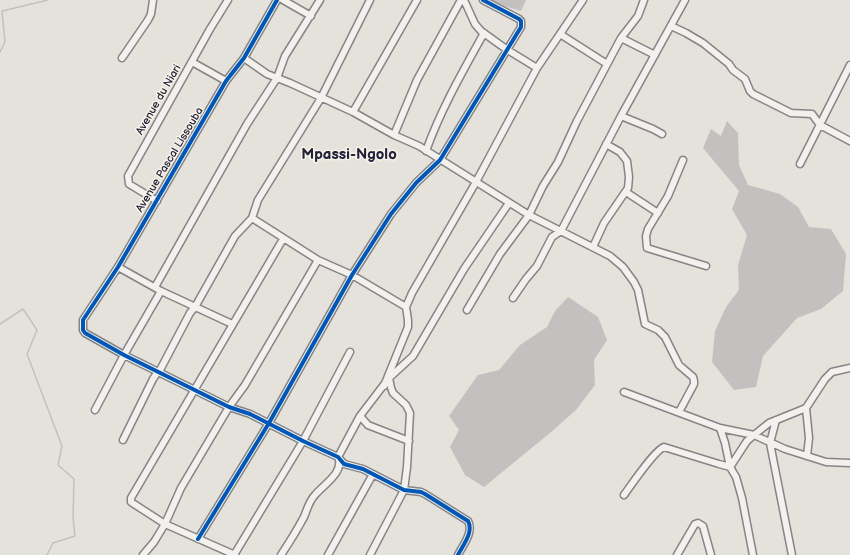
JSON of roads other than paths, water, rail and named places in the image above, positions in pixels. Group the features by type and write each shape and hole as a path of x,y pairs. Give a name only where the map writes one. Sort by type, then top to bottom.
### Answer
{"street":[{"path":"122,58 148,20 151,14 153,0"},
{"name":"Avenue du Niari","path":"156,201 129,184 128,176 210,28 228,0"},
{"name":"Avenue Pascal Lissouba","path":"124,355 85,333 83,330 83,320 118,267 226,81 244,58 277,0"},
{"path":"283,0 311,16"},
{"path":"155,287 247,124 277,78 285,56 320,0"},
{"path":"122,440 153,379 159,372 190,313 195,307 235,236 252,218 258,200 321,98 370,0"},
{"path":"353,112 417,0"},
{"path":"394,135 417,80 463,0"},
{"path":"463,0 475,24 484,33 506,49 537,68"},
{"path":"198,539 269,423 352,275 391,214 416,182 440,160 506,49 521,27 521,21 483,0"},
{"path":"384,386 408,327 406,307 416,287 476,182 537,68 583,0"},
{"path":"467,310 500,254 529,215 543,186 558,162 577,121 607,64 621,38 638,16 644,0"},
{"path":"513,298 537,266 552,236 561,231 684,0"},
{"path":"671,26 703,43 729,64 736,73 745,79 753,94 792,113 812,114 820,126 850,141"},
{"path":"426,151 447,103 484,33"},
{"path":"560,34 607,64"},
{"path":"621,38 655,55"},
{"path":"244,58 258,69 290,82 353,112 426,151 529,215 610,256 623,268 634,282 638,290 645,324 662,334 679,365 693,377 694,384 679,412"},
{"path":"192,62 226,81"},
{"path":"800,164 850,65"},
{"path":"621,116 662,134"},
{"path":"593,247 604,223 628,188 629,177 627,161 620,152 606,144"},
{"path":"683,160 668,196 646,236 647,248 706,266"},
{"path":"626,192 658,213"},
{"path":"281,555 314,496 336,473 340,461 338,457 360,416 389,378 413,356 464,269 509,203"},
{"path":"252,218 318,260 352,275 406,307"},
{"path":"283,239 131,498 131,502 165,524 234,555 303,441 350,352"},
{"path":"143,555 154,542 165,524 181,488 229,407 245,385 318,260"},
{"path":"118,267 161,291 232,324"},
{"path":"95,410 124,355 161,291"},
{"path":"124,355 229,407 250,414 338,457 344,464 363,469 404,490 421,492 468,521 470,531 458,555"},
{"path":"730,467 747,441 754,435 769,423 806,408 825,379 832,372 850,368"},
{"path":"370,555 404,490 410,413 390,388 389,378"},
{"path":"624,392 720,428 754,435 770,444 826,462 850,463"},
{"path":"806,408 809,438 807,456"},
{"path":"360,416 368,425 409,441"},
{"path":"776,420 770,444 792,555"},
{"path":"720,428 730,467 736,476 742,498 753,555"},
{"path":"624,494 660,448 664,447 730,467"},
{"path":"328,555 373,474"},
{"path":"677,555 695,524 698,523 703,526 711,555"}],"waterway":[{"path":"0,52 5,42 2,11 48,0"},
{"path":"0,324 23,309 37,330 27,354 62,446 58,465 74,479 73,517 75,536 53,543 47,555"}],"district":[{"name":"Mpassi-Ngolo","path":"349,155"}]}
